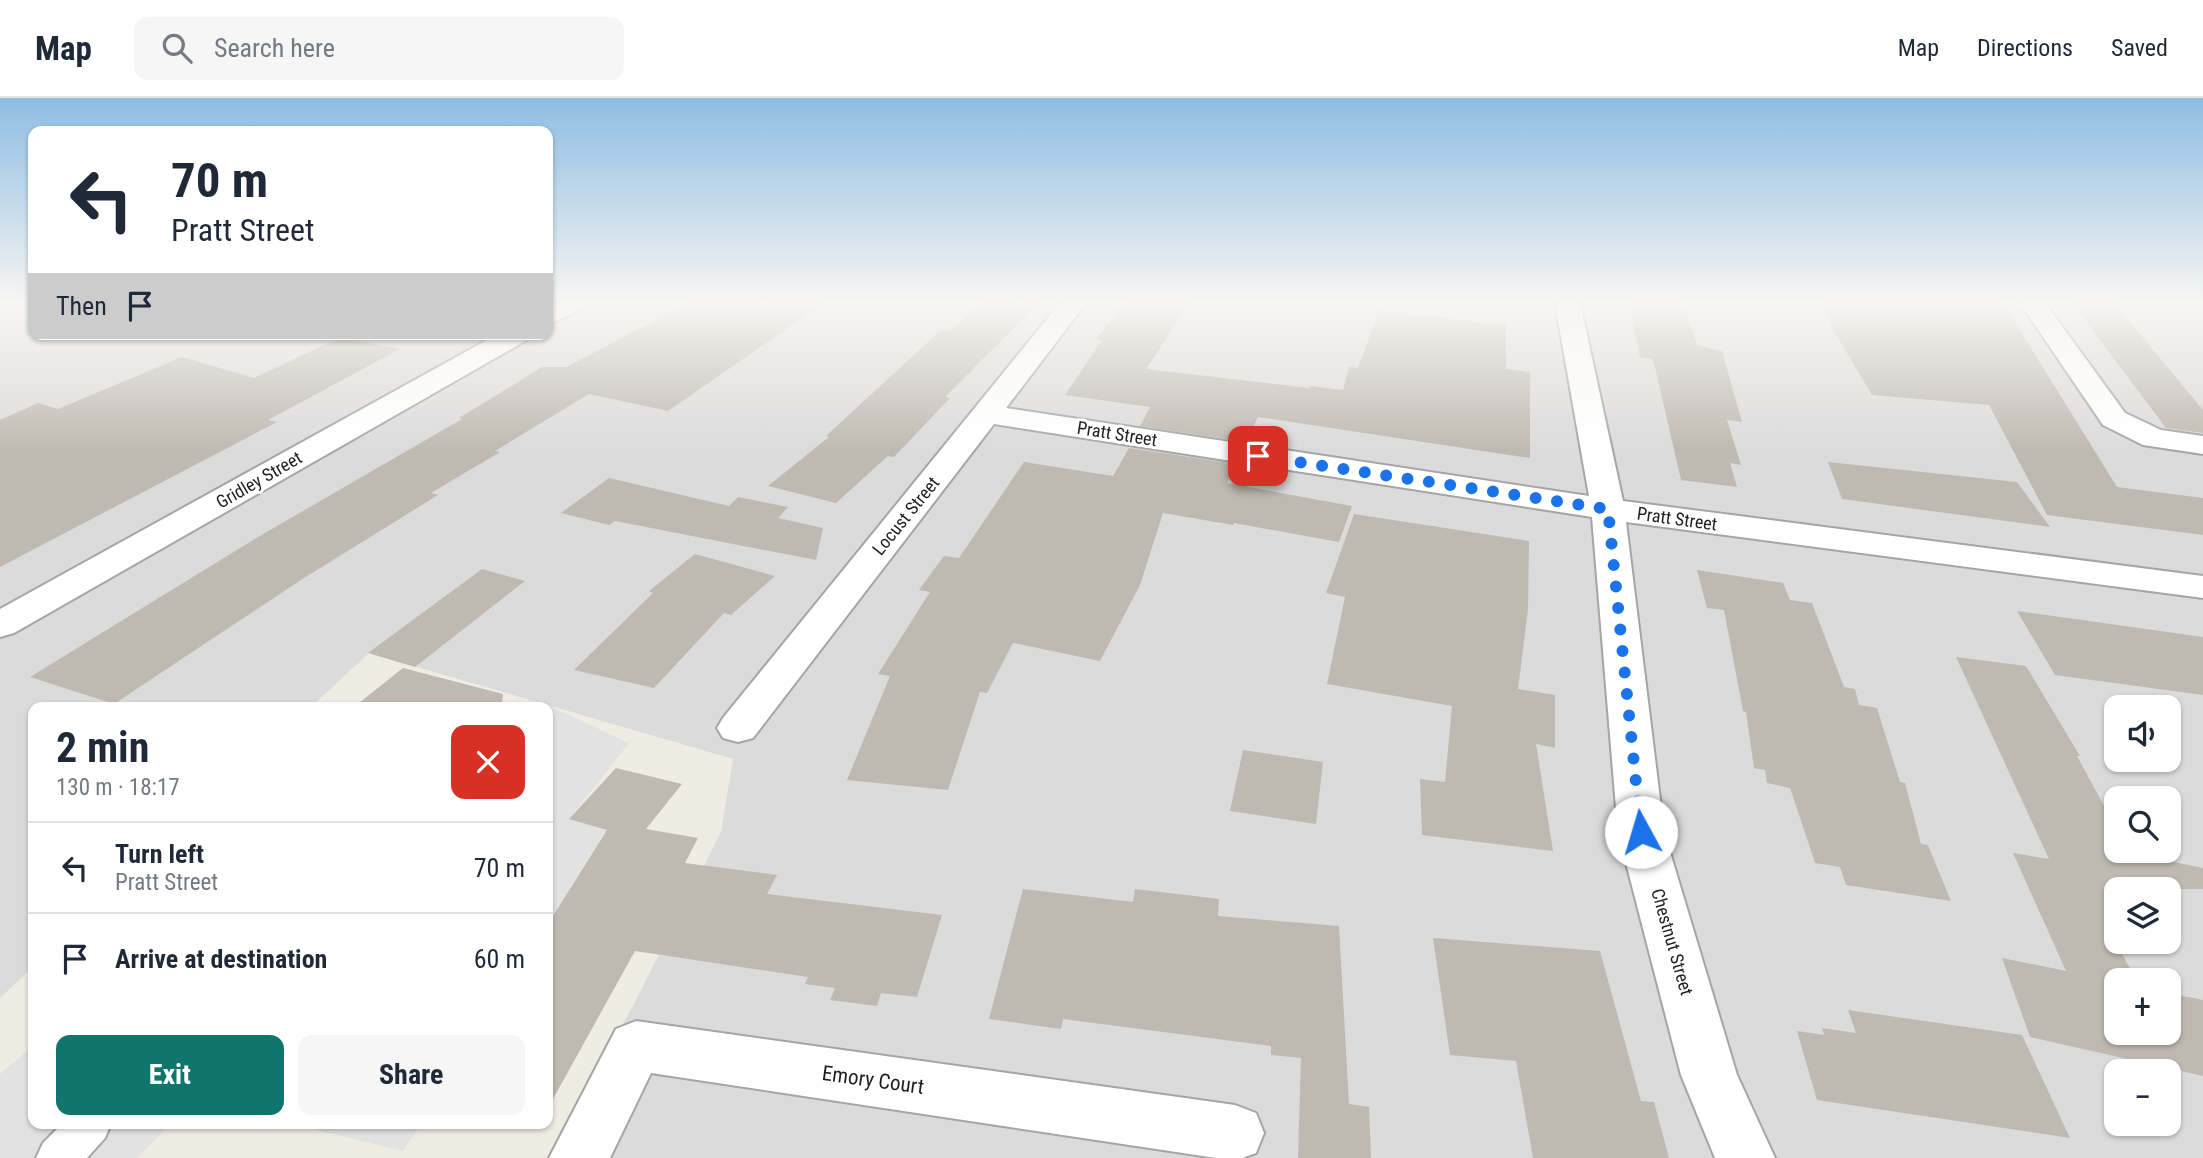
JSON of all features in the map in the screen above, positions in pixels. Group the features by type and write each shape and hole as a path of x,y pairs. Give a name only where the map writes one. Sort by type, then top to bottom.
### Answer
{"street":[{"name":"Gridley Street","path":"0,625 484,352"},
{"name":"Locust Street","path":"738,728 1035,352"},
{"name":"Chestnut Street","path":"1578,352 1608,509 1641,832 1709,1075 1745,1158"},
{"path":"2067,352 2114,419 2154,438 2203,445"},
{"name":"Pratt Street","path":"988,414 1608,509 2203,587"},
{"name":"Emory Court","path":"579,1158 636,1046 1235,1133"}],"lane":[{"path":"58,1158 85,1129"}],"shaded area":[{"path":"0,352 2203,352 2203,1158 549,1158 635,1002 721,832 733,759 553,707 553,702 537,702 369,653 316,702 28,702 28,972 0,998"},
{"path":"553,708 629,743 569,819 607,829 553,916"},
{"path":"28,1050 28,1129 165,1129 137,1158 0,1158 0,1074"},
{"path":"313,1129 418,1129 403,1151"}],"building":[{"path":"308,352 394,352 268,420 277,422 0,567 0,420 38,403 58,409 182,357 254,378"},
{"path":"594,352 753,352 668,411 589,394 495,451 500,452 431,493 438,495 304,578 117,702 108,702 30,677 258,537 462,419 459,418 542,367 566,367"},
{"path":"917,352 990,352 945,397 950,398 894,457 888,456 836,503 768,486 829,437 826,436"},
{"path":"1094,352 1157,352 1146,369 1343,390 1349,367 1358,368 1364,352 1506,352 1506,369 1530,372 1530,458 1258,417 1246,442 1140,426 1150,407 1065,395"},
{"path":"1639,352 1722,352 1742,422 1727,420 1741,465 1730,463 1737,487 1681,480 1654,363 1651,359 1640,357"},
{"path":"1847,352 2034,352 2117,487 2203,498 2203,535 2047,515 1989,405 1872,395"},
{"path":"2109,352 2155,352 2203,410 2203,433 2166,428"},
{"path":"1129,448 1236,464 1227,483 1352,506 1339,542 1163,513 1140,585 1100,661 1013,643 987,693 980,692 948,790 847,780 890,676 878,674 930,592 919,590 944,556 959,558 1024,462 1113,476"},
{"path":"1828,462 2017,482 2050,527 1842,499"},
{"path":"609,478 729,506 738,497 788,507 778,518 823,528 816,560 615,521 609,525 561,513"},
{"path":"1354,514 1529,541 1528,609 1518,689 1555,695 1555,748 1536,744 1553,851 1422,835 1420,779 1445,782 1452,706 1327,684 1345,597 1326,593"},
{"path":"695,554 775,576 731,615 724,613 654,688 574,670 653,593 649,591"},
{"path":"482,569 525,581 415,667 368,653"},
{"path":"1697,570 1783,583 1790,600 1812,603 1844,687 1855,689 1859,705 1877,708 1900,782 1905,783 1921,844 1928,845 1951,901 1846,885 1840,867 1815,863 1790,788 1767,783 1765,770 1754,768 1746,712 1743,711 1724,610 1707,608"},
{"path":"2017,611 2203,637 2203,695 2055,675"},
{"path":"1956,657 2026,666 2080,756 2077,756 2104,806 2104,863 2179,863 2203,868 2203,889 2181,889 2181,877 2104,877 2104,954 2122,954 2130,968 2104,968 2104,1045 2181,1045 2181,996 2203,1000 2203,1076 2181,1071 2181,1059 2128,1059 2030,1037 2002,958 2066,971 2013,853 2049,859"},
{"path":"403,668 503,694 502,702 360,702"},
{"path":"1243,750 1323,762 1316,824 1230,811"},
{"path":"616,768 682,784 646,829 698,838 685,863 777,875 767,894 942,915 917,997 881,993 877,1006 830,1000 835,988 805,984 808,977 635,951 553,1099 553,916 607,830 569,819"},
{"path":"1023,889 1133,902 1135,889 1219,899 1218,916 1339,926 1349,1104 1369,1107 1371,1158 1298,1158 1301,1058 1271,1055 1271,1046 1063,1019 1061,1029 989,1019"},
{"path":"1433,938 1600,951 1641,1101 1654,1102 1669,1158 1533,1158 1516,1061 1450,1055"},
{"path":"1848,1010 2022,1035 2070,1138 1817,1100 1797,1031 1824,1035 1822,1028 1856,1033"}],"route":[{"path":"1258,456 1608,509 1641,832"}]}
